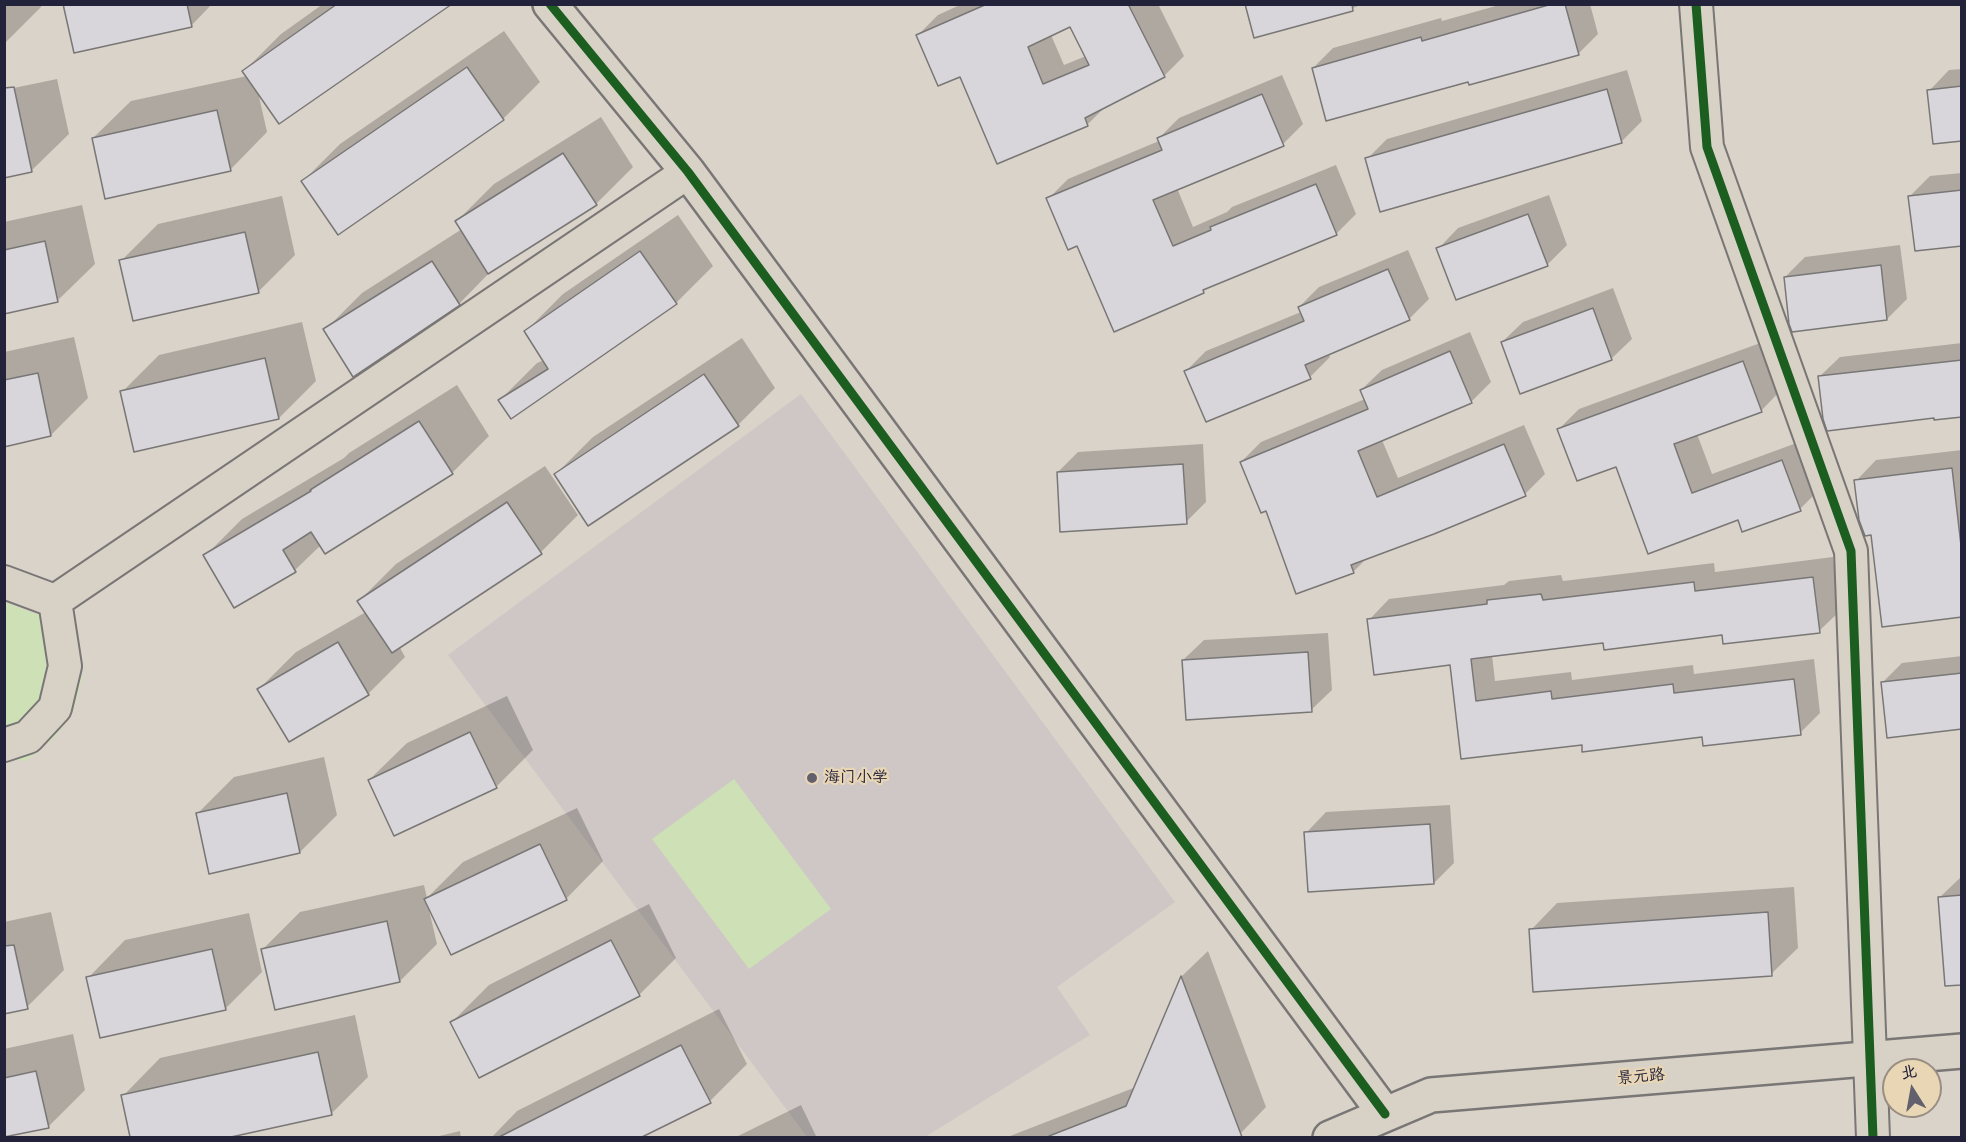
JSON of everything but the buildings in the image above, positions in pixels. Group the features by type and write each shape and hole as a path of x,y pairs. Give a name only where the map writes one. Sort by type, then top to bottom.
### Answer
{"street":[{"path":"550,4 688,172 1385,1114"},
{"path":"1696,4 1707,147 1851,551 1873,1137"},
{"path":"55,601 688,172"},
{"path":"4,582 55,601"},
{"path":"4,745 28,737 55,708 65,666 55,601"},
{"name":"景元路","path":"1330,1137 1431,1095 1962,1051"}],"shaded area":[{"name":"海门小学","path":"801,394 1175,902 1057,987 1090,1035 925,1137 807,1137 448,655"}],"green space":[{"path":"4,602 44,617 72,642 82,678 73,713 54,738 26,761 5,759"},
{"path":"734,779 831,909 749,969 652,839"}],"cycle path":[{"path":"550,4 688,172 1385,1114"},
{"path":"1696,4 1707,147 1851,551 1873,1138"}],"place":[{"name":"海门小学","path":"812,778"}]}
